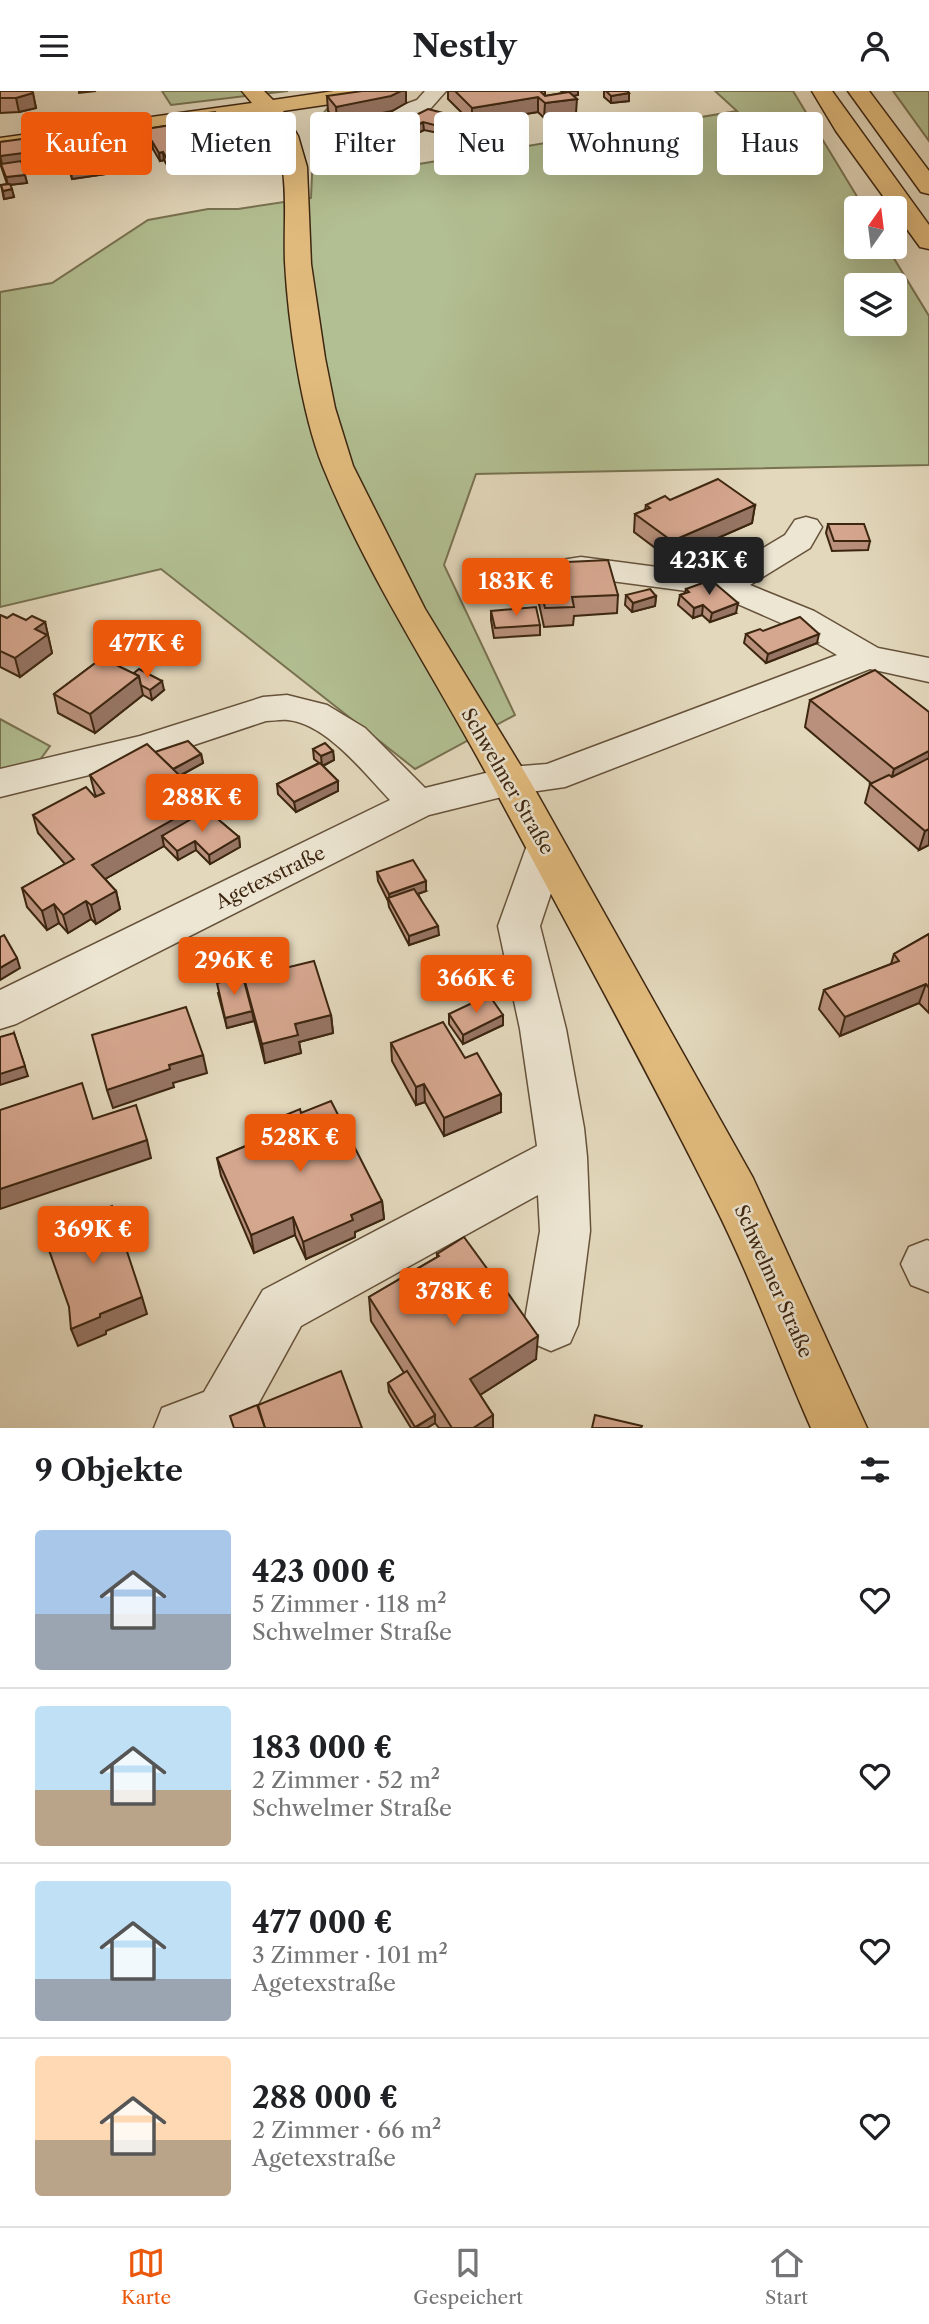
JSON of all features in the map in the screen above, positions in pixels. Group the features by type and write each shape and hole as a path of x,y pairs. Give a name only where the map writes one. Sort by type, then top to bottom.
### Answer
{"main road":[{"name":"Schwelmer Straße","path":"251,91 268,107 287,136 296,167 298,264 311,358 320,408 338,466 408,609 510,781 735,1194 839,1428"},
{"path":"0,145 378,91"},
{"path":"822,91 844,126 929,242"},
{"path":"858,91 929,187"}],"street":[{"path":"403,112 424,104 436,91"},
{"path":"724,586 798,541 806,527"},
{"path":"502,578 581,568 724,586 802,619 867,657 929,670"},
{"name":"Agetexstraße","path":"0,1011 417,804 510,781 551,777 867,657"},
{"path":"0,783 146,748 263,709 287,707 314,714 352,737 417,804"},
{"path":"546,848 519,926 543,1029 560,1128 565,1231 551,1325"},
{"path":"182,1428 222,1412 282,1308 562,1157"}],"green space":[{"path":"162,91 288,91 171,105"},
{"path":"715,91 793,91 806,112 731,112 737,111"},
{"path":"893,91 929,91 929,141"},
{"path":"717,114 717,175 823,175 823,140 857,196 844,196 844,259 894,259 903,273 844,273 844,336 907,336 907,280 929,316 929,465 476,474 444,565 515,715 415,769 161,569 0,607 0,292 52,283 148,220 208,209 238,209 311,198 312,175 420,175 420,164 434,162 434,175 529,175 529,146 543,143 543,175 703,175 703,117"},
{"path":"0,719 50,746 37,764 0,773"}],"building":[{"path":"0,91 33,93 16,98 0,98"},
{"path":"362,91 401,91 391,96 336,107 327,96"},
{"path":"455,91 540,91 545,96 569,92 577,99 545,103 538,97 472,108"},
{"path":"606,91 627,91 629,93 611,96"},
{"path":"428,109 440,112 434,112 434,125 420,124 420,113"},
{"path":"166,126 166,157 163,152 159,153 152,141 152,128"},
{"path":"21,139 21,153 0,156 0,142"},
{"path":"21,161 21,175 25,175 6,177 1,164"},
{"path":"10,184 12,189 3,191 1,185"},
{"path":"718,479 755,505 672,541 635,514 650,508 646,505 665,496 670,500"},
{"path":"828,524 864,524 870,541 834,541"},
{"path":"608,560 618,595 572,597 574,607 545,608 540,586 552,585 547,563"},
{"path":"711,580 738,603 712,613 703,605 694,608 680,595 689,592 686,589"},
{"path":"650,589 656,596 633,603 626,595"},
{"path":"536,607 540,625 495,628 491,611"},
{"path":"13,614 26,620 32,616 45,622 35,629 47,635 15,658 0,651 0,615 7,618"},
{"path":"800,617 819,634 768,654 746,634 760,629 763,631"},
{"path":"102,658 139,676 90,714 54,694"},
{"path":"139,669 162,681 150,690 141,685 139,676 134,673"},
{"path":"875,670 929,712 929,751 894,769 810,700"},
{"path":"188,741 201,754 173,769 155,752"},
{"path":"325,743 333,751 321,756 313,749"},
{"path":"147,744 206,801 92,865 116,891 91,905 86,901 63,915 54,904 42,911 22,888 74,859 33,815 86,787 95,797 104,793 90,775"},
{"path":"929,758 929,829 925,831 870,784 889,775 892,777"},
{"path":"320,763 338,781 294,802 277,784"},
{"path":"207,810 239,837 209,855 195,841 177,851 162,836"},
{"path":"413,860 426,881 389,894 377,872"},
{"path":"414,889 438,926 409,936 388,898"},
{"path":"929,934 929,988 926,984 845,1017 824,990 899,961 894,954"},
{"path":"4,935 17,958 0,968 0,937"},
{"path":"314,961 331,1015 295,1024 298,1035 262,1044 244,978"},
{"path":"243,977 252,1011 225,1018 217,983"},
{"path":"489,995 503,1015 463,1035 449,1014"},
{"path":"186,1007 203,1055 169,1065 170,1069 107,1090 92,1035"},
{"path":"443,1022 465,1058 477,1053 501,1094 444,1118 424,1084 416,1087 391,1043"},
{"path":"14,1033 25,1066 0,1074 0,1037"},
{"path":"82,1083 93,1119 136,1105 147,1140 0,1189 0,1110"},
{"path":"331,1101 382,1201 351,1215 353,1220 303,1242 293,1217 251,1235 217,1158 258,1141 252,1129 300,1109 301,1113"},
{"path":"112,1206 142,1297 71,1329 69,1307 43,1233"},
{"path":"464,1237 491,1274 493,1272 538,1336 470,1379 493,1415 473,1428 452,1428 369,1297 439,1256 437,1254"},
{"path":"341,1371 362,1428 265,1428 258,1405"},
{"path":"407,1371 435,1415 415,1427 388,1383"},
{"path":"257,1405 265,1428 234,1428 230,1416"},
{"path":"595,1415 642,1426 592,1428"}]}
